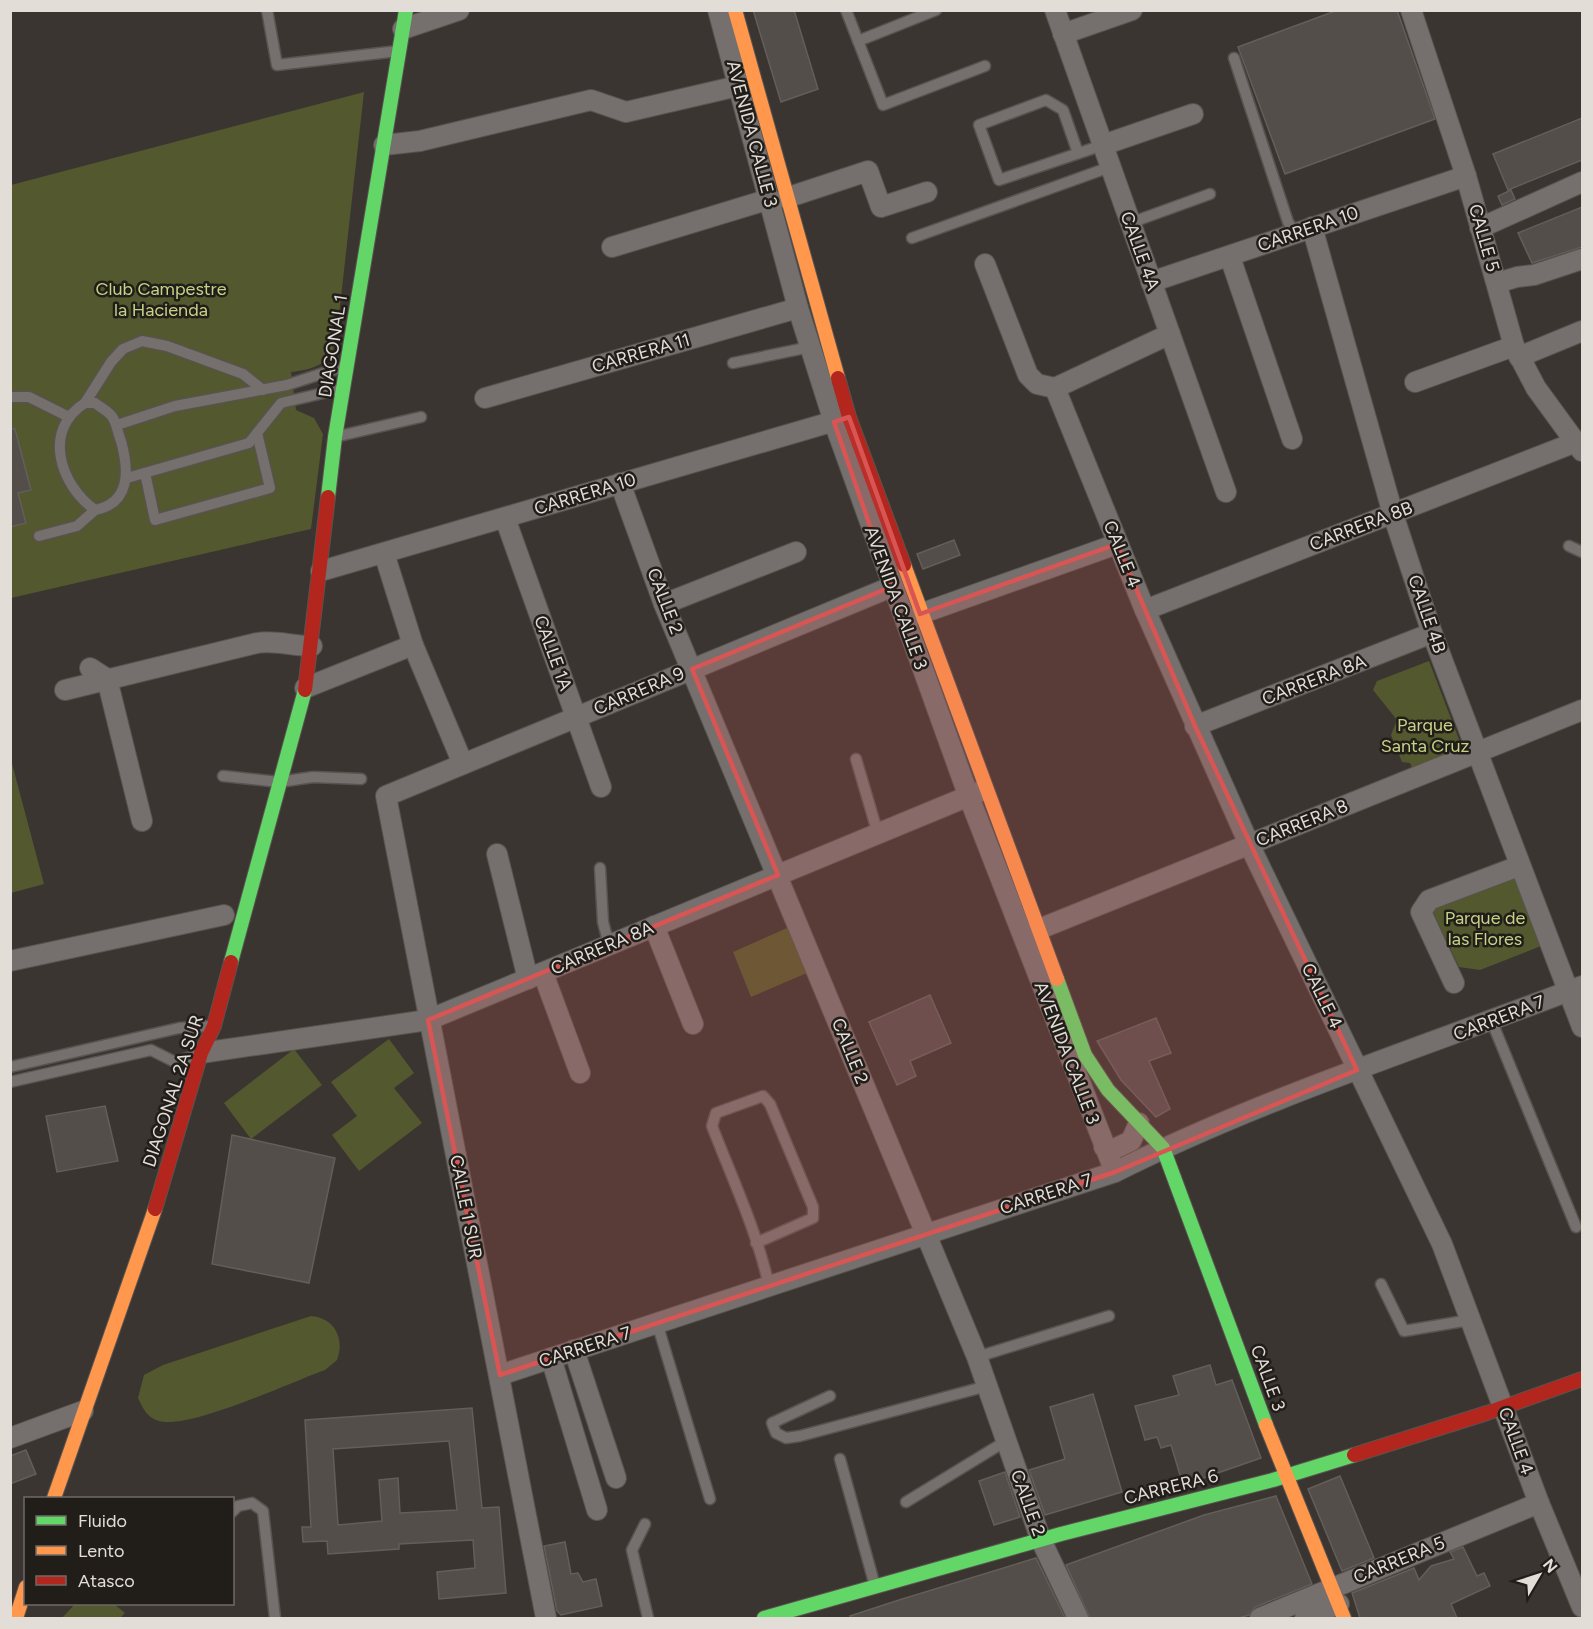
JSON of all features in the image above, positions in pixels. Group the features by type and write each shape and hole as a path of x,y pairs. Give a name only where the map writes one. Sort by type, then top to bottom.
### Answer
{"main road":[{"name":"AVENIDA CALLE 3","path":"735,10 778,199 842,419 987,789 1030,933 1085,1055 1108,1090 1163,1148"},
{"name":"DIAGONAL 1","path":"305,688 321,571 335,437 405,20"},
{"name":"DIAGONAL 2A SUR","path":"54,1497 142,1249 201,1053 214,1026 233,917 279,782 305,688"},
{"name":"CALLE 3","path":"1163,1148 1285,1476 1338,1604"},
{"name":"CARRERA 6","path":"764,1618 795,1614 876,1587 1041,1540 1285,1476 1503,1407 1582,1379"},
{"path":"16,1616 24,1593"}],"street":[{"path":"405,20 459,10"},
{"name":"AVENIDA CALLE 3","path":"717,10 738,86 778,199 798,308 810,347 842,419 891,586 969,797 1030,933 1114,1172"},
{"name":"CALLE 4A","path":"1055,10 1226,492"},
{"path":"1063,34 1132,10"},
{"name":"CALLE 5","path":"1411,10 1466,176 1517,352 1536,388 1579,446"},
{"path":"384,145 420,141 591,100 626,112 738,86"},
{"path":"1102,145 1193,114"},
{"path":"612,247 868,171 881,207 927,192"},
{"name":"CARRERA 10","path":"1151,282 1466,176"},
{"path":"1480,228 1582,182"},
{"name":"CALLE 4B","path":"1304,229 1432,633 1519,866 1575,989"},
{"path":"1230,257 1292,439"},
{"path":"1497,283 1534,275 1582,259"},
{"path":"985,264 1028,375 1037,384 1055,388 1170,334"},
{"name":"CARRERA 11","path":"485,398 798,308"},
{"path":"1415,382 1582,331"},
{"name":"CALLE 4","path":"1055,388 1117,544 1195,726 1249,844 1442,1244 1539,1503 1582,1607"},
{"name":"CARRERA 10","path":"321,571 842,419"},
{"name":"CARRERA 8B","path":"1145,610 1393,514 1579,446"},
{"name":"CALLE 2","path":"620,483 664,604 977,1356 1041,1540 1078,1618"},
{"name":"CALLE 1A","path":"505,518 601,787"},
{"path":"920,614 1117,544"},
{"path":"664,604 796,552"},
{"path":"384,554 413,645 463,764"},
{"name":"CARRERA 9","path":"386,796 891,586"},
{"name":"CARRERA 8A","path":"1195,726 1432,633"},
{"path":"65,690 257,643 270,641 291,646 312,646"},
{"path":"305,688 413,645"},
{"path":"90,668 107,679 142,821"},
{"name":"CARRERA 8","path":"1030,933 1582,710"},
{"name":"CARRERA 8A","path":"201,1053 428,1020 987,789"},
{"name":"CALLE 1 SUR","path":"386,796 546,1618"},
{"path":"497,854 536,976 580,1073"},
{"path":"1454,982 1421,912 1423,906 1430,900 1519,866"},
{"path":"10,961 233,917"},
{"path":"654,926 693,1024"},
{"path":"1575,989 1582,1027"},
{"name":"CARRERA 7","path":"500,1375 1114,1172 1163,1148 1357,1070 1492,1022 1575,989"},
{"path":"1104,1147 1123,1146 1137,1133 1139,1123"},
{"path":"574,1350 616,1478"},
{"path":"551,1358 597,1510"},
{"path":"10,1438 83,1411"},
{"name":"CARRERA 5","path":"1305,1618 1338,1604 1539,1503"},
{"name":"CARRERA 5","path":"1260,1618 1338,1604"}],"lane":[{"path":"267,10 277,65 400,51"},
{"path":"846,10 883,105 985,66"},
{"path":"858,41 936,10"},
{"path":"1234,58 1288,222 1304,229"},
{"path":"1078,153 1064,110 1046,100 979,124 999,180 1102,145"},
{"path":"912,238 1110,167"},
{"path":"1130,223 1210,194"},
{"path":"95,510 80,499 63,472 60,434 69,417 85,403 111,362 123,349 142,341 187,352 243,374 263,390"},
{"path":"733,363 810,347"},
{"path":"117,425 175,406 263,390 348,365"},
{"path":"279,386 281,403"},
{"path":"127,478 249,443 281,403 345,387"},
{"path":"10,397 29,397 69,417"},
{"path":"39,537 77,526 95,510 108,507 120,495 127,478 127,463 117,425 112,416 96,403 85,403"},
{"path":"335,437 421,417"},
{"path":"145,473 155,520 270,488 257,433"},
{"path":"1569,546 1582,552"},
{"path":"856,759 878,834"},
{"path":"223,776 279,782 313,777 361,780"},
{"path":"600,868 603,922 609,945"},
{"path":"1492,1022 1576,1227"},
{"path":"10,1067 179,1028 214,1026"},
{"path":"10,1082 151,1050 175,1062 201,1053"},
{"path":"756,1243 813,1218 813,1208 800,1176 770,1104 763,1096 716,1113 712,1126 770,1286"},
{"path":"1381,1284 1404,1331 1470,1320"},
{"path":"977,1356 1109,1316"},
{"path":"657,1323 710,1499"},
{"path":"830,1396 772,1423 776,1433 786,1438 800,1436 987,1386"},
{"path":"906,1502 1006,1441"},
{"path":"840,1459 876,1587"},
{"path":"234,1510 238,1506 252,1503 263,1511 275,1618"},
{"path":"645,1524 632,1550 648,1618"}],"highlighted area":[{"path":"849,417 920,614 1117,544 1195,726 1357,1070 1115,1172 500,1375 428,1020 778,875 692,669 891,587 834,422"}],"green space":[{"name":"Club Campestre la Hacienda","path":"364,92 336,342 328,356 319,365 291,372 296,410 314,418 323,434 311,529 11,598 11,185"},
{"name":"Parque Santa Cruz","path":"1429,661 1465,755 1416,777 1410,763 1402,762 1391,735 1397,720 1373,690 1377,681"},
{"path":"10,756 44,884 11,893 10,893"},
{"name":"Parque de las Flores","path":"1514,877 1541,946 1480,970 1459,967 1432,910"},
{"path":"787,928 807,973 751,997 733,952"},
{"path":"389,1039 414,1073 394,1088 422,1123 359,1171 332,1135 357,1116 331,1082"},
{"path":"294,1049 322,1085 251,1139 224,1103"},
{"path":"311,1316 332,1325 339,1337 337,1360 325,1370 216,1412 173,1422 151,1418 138,1398 144,1375 163,1365"},
{"path":"74,1605 115,1605 125,1613 120,1618 62,1618"}],"building":[{"path":"753,10 794,10 818,89 781,102"},
{"path":"1338,10 1397,10 1435,119 1285,174 1238,47"},
{"path":"1582,118 1582,160 1508,190 1493,154"},
{"path":"1511,190 1515,199 1502,205 1498,196"},
{"path":"1582,207 1582,247 1532,263 1518,233"},
{"path":"10,429 15,429 31,490 18,493 26,523 10,527"},
{"path":"954,540 960,555 923,569 917,554"},
{"path":"930,995 951,1043 910,1061 916,1076 897,1085 869,1022"},
{"path":"1156,1018 1171,1053 1149,1061 1170,1109 1156,1117 1121,1080 1097,1041"},
{"path":"105,1106 118,1161 57,1172 46,1116"},
{"path":"232,1135 335,1158 309,1283 212,1264"},
{"path":"1210,1365 1216,1385 1232,1380 1261,1458 1183,1485 1171,1445 1161,1448 1157,1437 1145,1440 1135,1406 1179,1395 1173,1376"},
{"path":"1093,1394 1122,1492 1045,1515 1029,1470 1065,1459 1050,1407"},
{"path":"472,1408 482,1508 499,1507 506,1593 439,1599 437,1572 475,1568 473,1540 399,1544 399,1549 328,1554 327,1541 303,1542 302,1527 311,1527 305,1420","holes":["449,1441 457,1510 400,1513 398,1478 379,1480 382,1521 338,1525 333,1449"]},
{"path":"26,1450 36,1474 10,1484 10,1456"},
{"path":"1005,1472 1020,1517 994,1525 979,1481"},
{"path":"1340,1476 1374,1558 1342,1571 1308,1489"},
{"path":"1276,1496 1312,1584 1255,1607 1249,1615 1239,1618 1090,1618 1066,1565 1204,1515"},
{"path":"565,1542 571,1574 578,1573 583,1582 596,1579 602,1606 561,1615 557,1611 544,1546"},
{"path":"1463,1547 1477,1576 1484,1573 1490,1586 1451,1604 1457,1618 1360,1618 1352,1593 1414,1568 1419,1580 1431,1566 1454,1559 1450,1552"},
{"path":"1036,1558 1065,1618 851,1618 850,1616 899,1600"}],"traffic: fast":[{"path":"328,497 335,437 406,10"},
{"path":"231,962 305,690"},
{"path":"1057,979 1085,1055 1108,1090 1163,1148 1266,1425"},
{"path":"764,1618 1061,1534 1273,1480 1354,1455"}],"traffic: slow":[{"path":"735,10 838,378"},
{"path":"904,565 1057,979"},
{"path":"54,1497 155,1209"},
{"path":"1266,1425 1344,1618"},
{"path":"16,1618 24,1593"}],"traffic: jam":[{"path":"838,378 849,417 904,565"},
{"path":"305,690 328,497"},
{"path":"155,1209 201,1053 214,1026 231,962"},
{"path":"1354,1455 1487,1413 1582,1379"}]}
